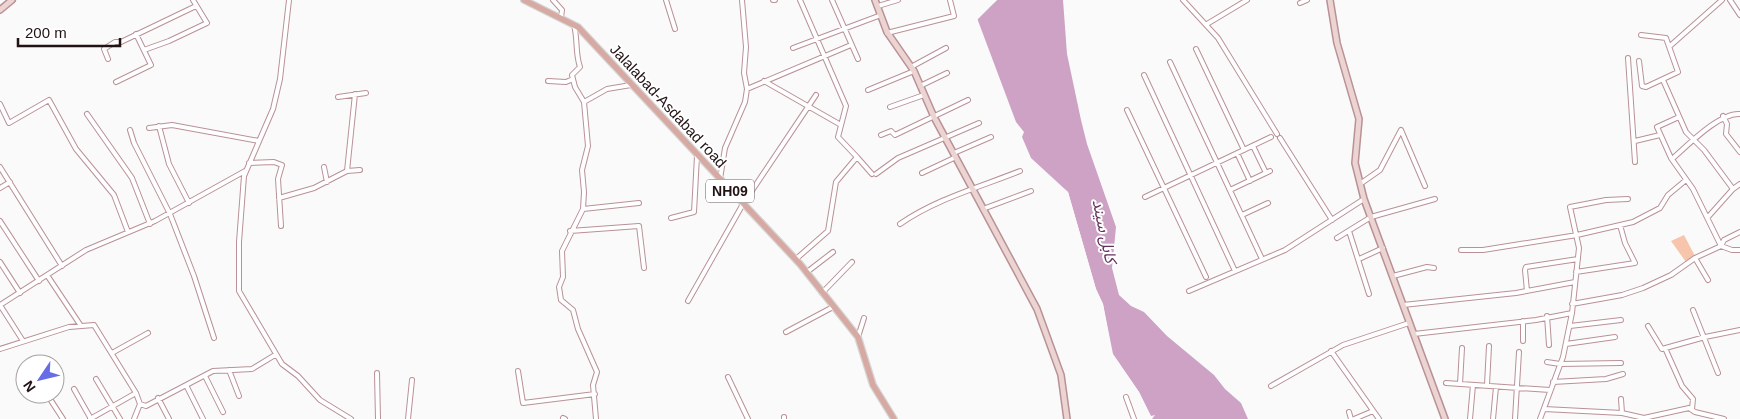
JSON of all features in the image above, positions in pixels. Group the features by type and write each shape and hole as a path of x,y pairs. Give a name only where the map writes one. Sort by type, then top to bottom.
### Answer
{"main road":[{"name":"Jalalabad-Asdabad road","path":"524,0 574,25 796,259 858,337 873,385 894,419"}],"street":[{"path":"0,10 12,0"},
{"path":"144,50 169,42 207,23 193,0"},
{"path":"289,0 276,97 245,172 239,242 240,291 275,355 282,364 298,376 320,400 351,419"},
{"path":"553,0 562,10 561,18"},
{"path":"666,0 676,29"},
{"path":"720,179 725,148 745,102 747,89 744,73 746,46 742,0"},
{"path":"800,0 815,40 846,106 838,137 874,174 898,158 903,159 980,124 946,139"},
{"path":"832,0 858,59"},
{"path":"876,0 888,33 913,69 934,117 1037,309 1062,376 1067,419"},
{"path":"878,6 895,0"},
{"path":"888,33 954,16 950,0"},
{"path":"1183,0 1207,24 1234,61 1332,220"},
{"path":"1207,24 1247,0"},
{"path":"1300,3 1307,0"},
{"path":"1330,0 1337,44 1359,119 1355,163 1364,199 1445,419"},
{"path":"1670,46 1722,0"},
{"path":"1730,0 1740,15"},
{"path":"108,59 104,49 109,44 121,42 196,6"},
{"path":"793,48 881,14"},
{"path":"574,25 576,35 575,51 580,67 572,74 584,102 589,132 587,157 582,170 583,209 570,231 562,251 563,277 559,286 562,300 573,310 578,329 597,372 593,385 596,419"},
{"path":"116,82 151,64 136,34"},
{"path":"1639,61 1642,86 1646,87 1678,72 1666,38 1641,35"},
{"path":"747,89 851,45"},
{"path":"868,90 913,69 946,48"},
{"path":"1196,49 1244,150"},
{"path":"1628,58 1635,162"},
{"path":"1170,62 1262,259"},
{"path":"920,86 947,73"},
{"path":"1144,75 1234,271"},
{"path":"548,81 566,82 573,79"},
{"path":"1663,80 1676,106 1679,117 1693,142 1704,150 1733,189"},
{"path":"764,81 841,125"},
{"path":"584,102 607,89 631,85"},
{"path":"338,97 366,93"},
{"path":"347,171 355,94"},
{"path":"688,301 743,204 816,95"},
{"path":"890,107 924,95"},
{"path":"0,104 9,122 48,100 76,149 114,195 128,232"},
{"path":"881,135 891,131 895,135 968,100"},
{"path":"1127,110 1206,277"},
{"path":"87,114 132,178 150,224"},
{"path":"1672,159 1723,116 1740,114"},
{"path":"1723,116 1727,124 1726,134 1740,152"},
{"path":"1679,117 1657,127 1660,135 1672,159 1708,217 1721,246 1732,250 1740,250"},
{"path":"159,126 169,164 189,203"},
{"path":"149,128 172,126 259,141"},
{"path":"130,130 134,143 170,214 194,276 214,338"},
{"path":"1360,184 1380,170 1401,130 1425,186"},
{"path":"1635,141 1660,135"},
{"path":"922,173 991,137"},
{"path":"1145,197 1271,137"},
{"path":"1230,190 1268,172 1253,146"},
{"path":"1237,153 1250,181"},
{"path":"671,218 694,212 697,156"},
{"path":"796,259 828,231 836,182 857,157"},
{"path":"249,163 281,164 278,179 281,226"},
{"path":"0,167 62,266"},
{"path":"324,167 327,182"},
{"path":"280,198 308,190 347,171 360,170"},
{"path":"900,224 918,212 1020,171"},
{"path":"23,341 0,305 86,250 150,224 245,172"},
{"path":"1461,250 1483,250 1577,235 1634,222 1660,208 1668,195 1686,180"},
{"path":"0,188 10,182"},
{"path":"1708,217 1733,189 1740,184"},
{"path":"983,209 1031,191"},
{"path":"1189,291 1285,250 1364,199"},
{"path":"1337,238 1371,217 1435,199"},
{"path":"1540,419 1560,364 1572,313 1578,259 1577,235 1570,207 1606,200 1628,199"},
{"path":"1242,215 1268,203"},
{"path":"583,209 639,204"},
{"path":"0,220 39,281"},
{"path":"1576,272 1636,263 1625,243 1620,225"},
{"path":"570,231 639,226 644,268"},
{"path":"1349,231 1369,294"},
{"path":"1572,304 1622,295 1643,288 1671,275 1695,258 1721,246 1724,240 1740,232"},
{"path":"1359,259 1383,248"},
{"path":"807,272 833,252"},
{"path":"1695,258 1708,280"},
{"path":"1527,291 1526,268 1578,259"},
{"path":"0,262 20,293"},
{"path":"822,293 852,262"},
{"path":"1393,276 1427,267 1434,268"},
{"path":"47,275 81,326"},
{"path":"1403,306 1527,291 1575,282"},
{"path":"786,332 833,306"},
{"path":"1693,310 1718,374"},
{"path":"1414,334 1572,313"},
{"path":"1547,316 1548,345"},
{"path":"858,337 864,318"},
{"path":"1570,326 1622,320"},
{"path":"1523,321 1523,341"},
{"path":"1270,386 1343,345 1409,323"},
{"path":"0,349 69,327 94,325 136,393 140,404 134,419"},
{"path":"1648,326 1661,348 1740,330"},
{"path":"112,353 148,333"},
{"path":"1566,344 1615,337"},
{"path":"1487,385 1489,346"},
{"path":"1460,384 1462,348"},
{"path":"1665,348 1682,386 1693,399 1692,409"},
{"path":"1331,351 1380,419"},
{"path":"1515,419 1519,352"},
{"path":"140,404 146,406 158,398 187,387 213,371 252,369 275,355"},
{"path":"1546,362 1560,364 1621,363"},
{"path":"230,370 239,396"},
{"path":"518,371 522,403 594,394"},
{"path":"378,373 378,419"},
{"path":"1553,382 1606,379 1623,374"},
{"path":"205,376 223,412"},
{"path":"728,377 748,419"},
{"path":"96,379 120,419"},
{"path":"408,419 412,380"},
{"path":"1446,383 1550,390"},
{"path":"1470,419 1472,385"},
{"path":"187,387 203,419"},
{"path":"1493,419 1496,387"},
{"path":"74,389 91,419 136,393"},
{"path":"1126,397 1134,419"},
{"path":"158,398 169,419"},
{"path":"1621,400 1622,413"},
{"path":"53,404 63,419"},
{"path":"1544,409 1622,413 1638,418 1655,418 1692,409"},
{"path":"1692,409 1695,412 1710,417 1724,419"},
{"path":"1348,412 1353,419 1373,411"},
{"path":"1609,412 1609,419"}],"shaded area":[{"path":"1684,235 1695,256 1686,262 1671,241"}],"water":[{"name":"کابل سيند","path":"997,0 1063,0 1067,54 1081,120 1087,144 1116,227 1112,268 1119,295 1131,306 1144,312 1167,336 1214,375 1225,389 1241,403 1248,419 1152,419 1139,392 1113,354 1103,304 1096,289 1068,192 1031,158 1022,137 1024,132 1016,122 977,18"}],"pier":[{"path":"993,0 997,0 977,20 1016,124 975,19"},
{"path":"1064,189 1068,192 1096,289 1103,304 1112,353 1139,392 1151,416 1155,415 1152,419 1149,419 1137,393 1110,353 1100,304 1093,290"}]}
